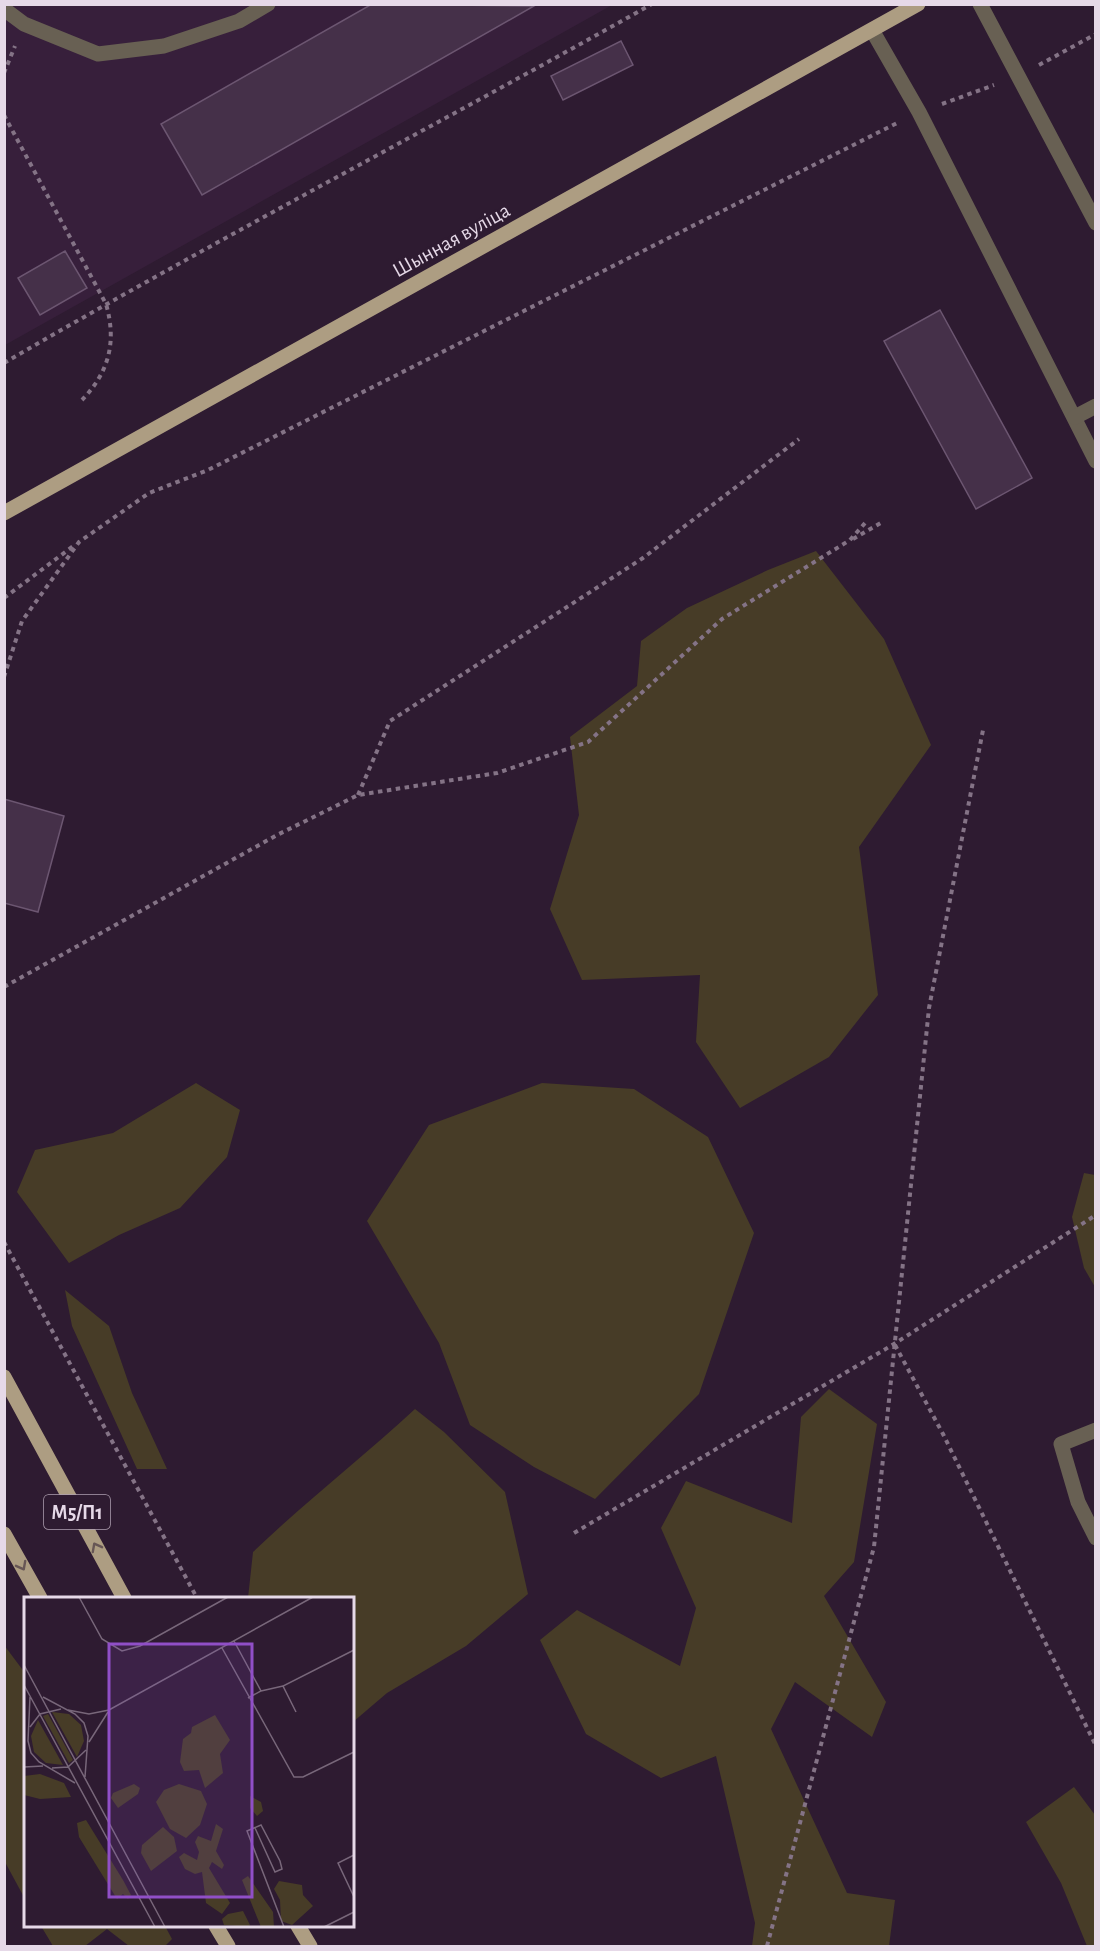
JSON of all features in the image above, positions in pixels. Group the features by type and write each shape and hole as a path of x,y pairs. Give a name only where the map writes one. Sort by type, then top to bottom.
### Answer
{"main road":[{"name":"Шынная вуліца","path":"4,513 918,4"},
{"name":"М5/П1","path":"4,1377 123,1597"},
{"path":"4,1534 39,1597"},
{"path":"217,1927 228,1947"},
{"path":"299,1927 310,1947"}],"lane":[{"path":"4,9 24,24 98,54 164,46 239,21 268,4"},
{"path":"980,4 1095,223"},
{"path":"872,30 919,112 1075,417 1095,461"},
{"path":"1075,417 1095,406"},
{"path":"1095,1430 1061,1444 1078,1502 1095,1538"}],"path":[{"path":"4,363 106,304 465,110 652,4"},
{"path":"4,598 149,493 218,465 919,112 1019,77 1095,34"},
{"path":"4,115 106,304 111,320 110,354 95,387 82,400"},
{"path":"358,795 390,721 643,558 799,439"},
{"path":"4,987 277,835 358,795 497,773 588,742 722,619 884,521"},
{"path":"850,540 866,522"},
{"path":"4,677 22,621 79,542"},
{"path":"767,1947 874,1547 929,1008 983,730"},
{"path":"574,1533 894,1344 1095,1215"},
{"path":"4,1242 196,1597"},
{"path":"894,1344 943,1434 1095,1746"}],"shaded area":[{"path":"5,5 612,5 5,345"},
{"path":"816,551 884,639 931,745 859,847 878,995 829,1057 740,1108 696,1042 700,975 582,980 550,909 579,815 570,737 637,686 641,641 687,608 768,570"},
{"path":"196,1083 240,1110 227,1157 180,1208 119,1235 69,1263 17,1192 35,1150 113,1133"},
{"path":"542,1083 634,1089 708,1137 754,1233 699,1394 595,1499 534,1467 470,1425 439,1343 367,1221 429,1125"},
{"path":"1084,1173 1095,1175 1095,1287 1084,1268 1072,1217"},
{"path":"65,1290 109,1326 132,1393 167,1469 137,1469 72,1326"},
{"path":"829,1389 877,1424 854,1562 824,1596 886,1702 872,1737 795,1682 771,1729 847,1893 895,1900 889,1946 752,1946 755,1923 716,1756 661,1778 586,1734 540,1640 577,1610 680,1666 696,1608 661,1528 686,1481 792,1523 801,1417"},
{"path":"415,1409 444,1432 505,1492 528,1594 466,1646 387,1693 354,1721 354,1597 248,1597 253,1552"},
{"path":"4,1645 24,1672 24,1897 5,1862"},
{"path":"1074,1787 1095,1815 1095,1946 1087,1946 1061,1883 1026,1822"},
{"path":"42,1927 166,1927 172,1939 165,1946 129,1946 107,1929 85,1946 53,1946"}],"building":[{"path":"372,4 534,6 202,195 161,124"},
{"path":"621,41 633,65 563,100 551,76"},
{"path":"65,251 87,288 40,315 18,278"},
{"path":"940,310 1032,478 976,509 884,341"},
{"path":"4,799 64,816 38,912 4,903"}]}
